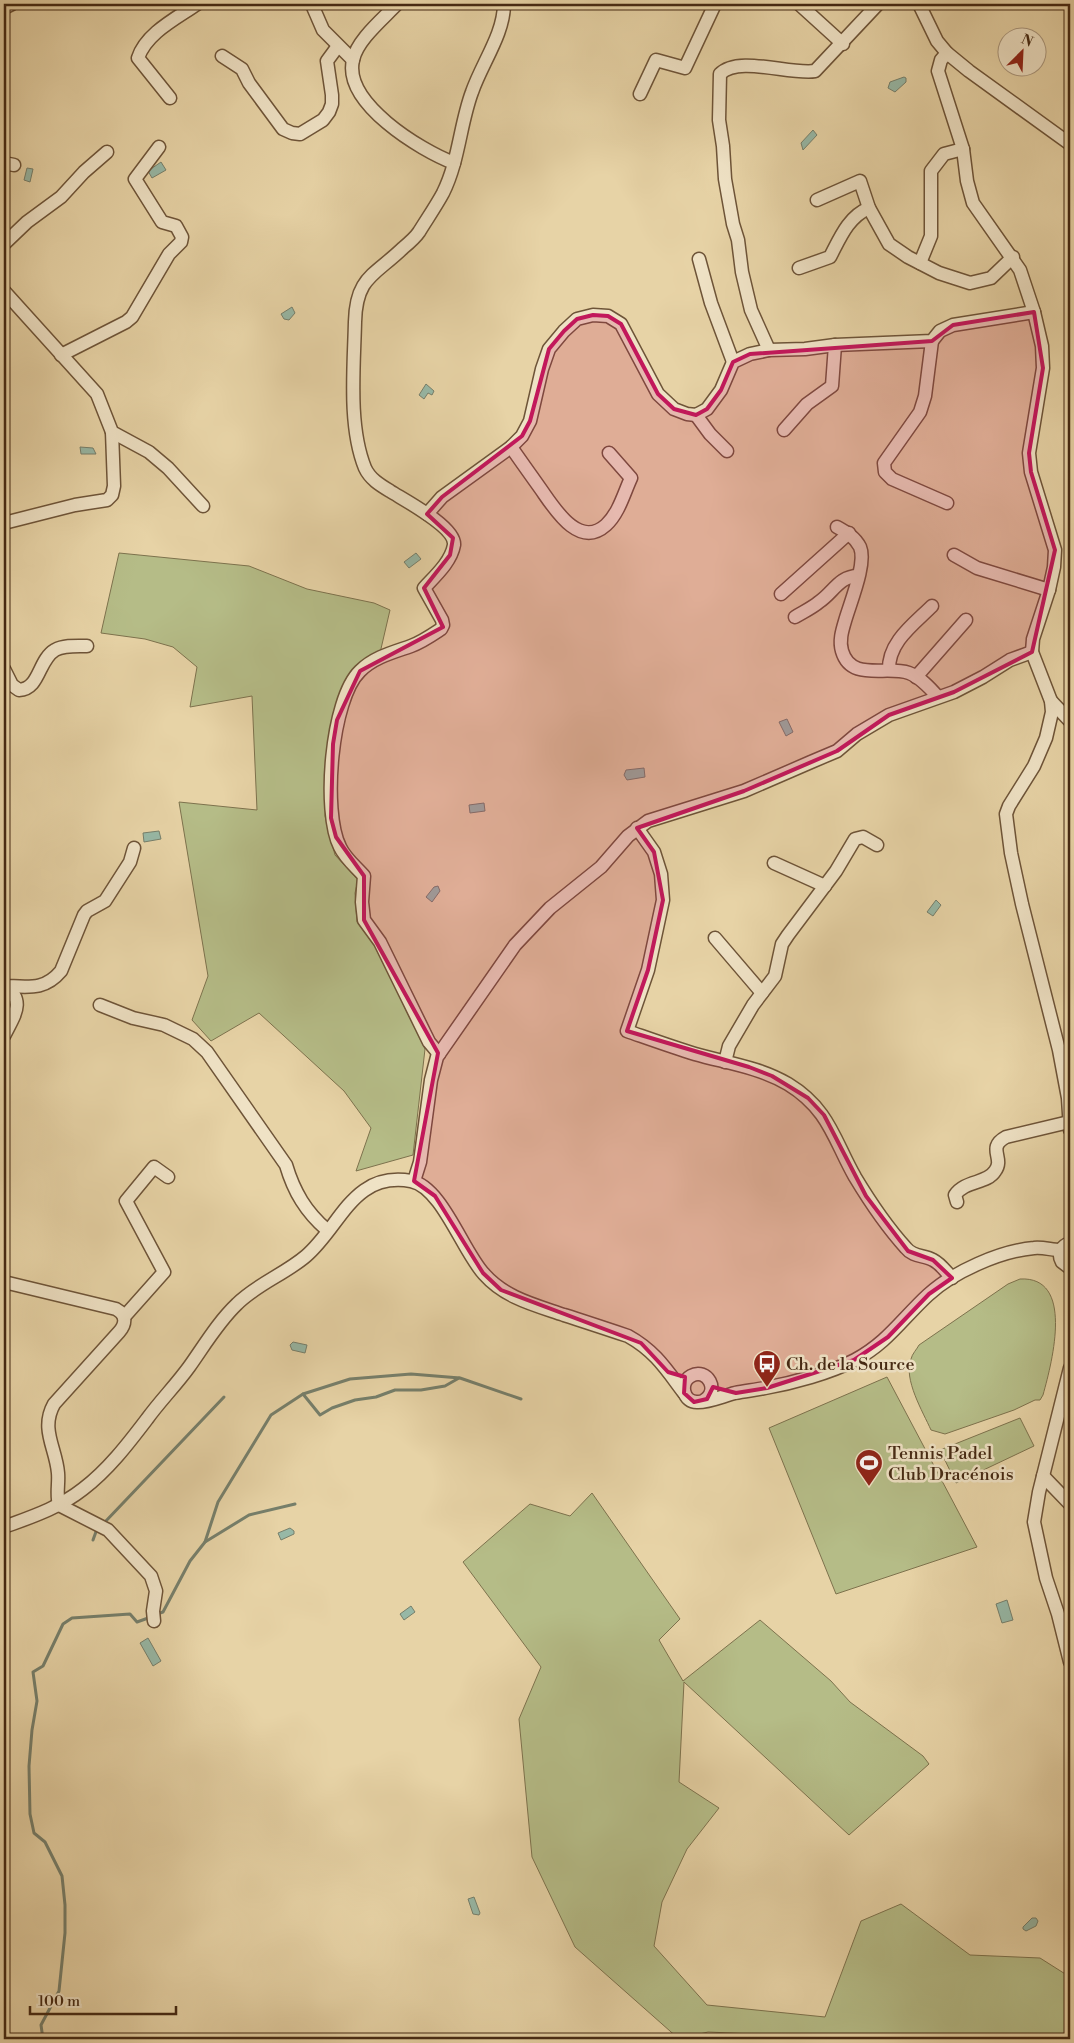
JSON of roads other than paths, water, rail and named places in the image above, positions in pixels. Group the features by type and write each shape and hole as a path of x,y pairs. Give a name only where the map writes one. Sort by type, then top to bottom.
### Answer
{"street":[{"path":"4,8 12,4"},
{"path":"170,98 138,58 141,48 158,32 197,4"},
{"path":"397,4 364,39 353,60 352,79 373,111 405,136 437,156 454,162"},
{"path":"439,1054 429,1042 380,942 364,920 362,902 364,876 340,848 331,818 333,744 337,720 354,680 360,671 381,657 431,636 441,629 443,625 436,607 424,588 440,571 450,555 454,544 449,531 427,514 373,480 366,470 355,432 356,303 362,285 370,275 392,258 417,234 443,192 454,162 471,93 497,34 504,15 504,4"},
{"path":"640,94 656,60 685,68 715,4"},
{"path":"799,4 842,44"},
{"path":"769,350 751,310 725,179 719,120 720,74 725,68 737,66 762,67 804,73 815,72 878,4"},
{"path":"919,4 937,41 948,52 969,70 1070,144"},
{"path":"313,7 324,30 353,60"},
{"path":"222,56 242,68 249,83 283,129 300,134 323,120 329,112 332,104 332,94 327,61 338,46"},
{"path":"948,52 941,60 938,71 963,149 967,181 973,203 1013,257 1020,270 1034,312 1042,346 1043,368 1029,453 1031,472 1055,550 1049,590 1033,639 1032,652 1051,702 1052,712 1046,738 1034,766 1006,814 1011,853 1022,904 1068,1082 1070,1126 1006,1137 999,1141 996,1148 998,1158 997,1170 992,1175 960,1187 955,1195 957,1202"},
{"path":"62,355 126,322 132,317 169,254 180,242 182,237 176,226 162,222 135,179 159,147"},
{"path":"920,263 931,236 931,171 944,154 963,149"},
{"path":"4,244 27,222 61,197 84,172 108,152"},
{"path":"817,200 860,181 869,208 889,244 920,263 970,283 991,278 1013,257"},
{"path":"798,268 830,257 846,228 860,212 869,208"},
{"path":"699,259 711,303 734,362"},
{"path":"4,291 97,394 112,432 114,486 112,495 107,500 56,509 4,523"},
{"path":"947,503 892,479 885,472 884,463 920,412 925,396 932,341 940,331 953,325 1034,312"},
{"path":"427,514 442,497 511,447 522,436 530,421 542,369 550,349 564,331 577,320 593,315 608,316 621,324 658,394 674,409 696,415 707,409 721,390 734,362 750,354 769,350 805,349 835,345 932,341"},
{"path":"784,430 807,404 832,386 835,345"},
{"path":"696,415 710,434 727,451"},
{"path":"112,432 150,452 168,468 203,506"},
{"path":"511,447 563,520 577,530 593,532 605,525 617,510 631,478 609,453"},
{"path":"837,527 849,534 860,547 862,562 841,636 842,651 848,663 862,671 889,670 910,674 938,697"},
{"path":"781,594 849,534"},
{"path":"954,554 977,568 1049,590"},
{"path":"795,617 820,602 842,580 851,576 858,576"},
{"path":"889,670 888,658 898,640 932,606"},
{"path":"916,677 966,620"},
{"path":"4,669 12,685 19,690 26,690 32,685 47,657 54,650 62,647 87,646"},
{"path":"414,1181 420,1162 432,1080 439,1054 515,945 550,908 601,867 637,828 648,821 744,791 837,750 857,734 889,715 954,692 1010,660 1032,652"},
{"path":"1051,702 1070,721"},
{"path":"637,828 654,852 661,874 662,900 648,970 627,1031 694,1054 748,1067 790,1085 808,1098 824,1114 866,1196 908,1251 920,1257 933,1260 952,1278"},
{"path":"725,1062 728,1046 775,976 782,944 825,886 855,838 863,837 877,845"},
{"path":"6,985 38,986 48,983 55,977 61,970 84,915 87,911 99,906 108,897 130,862 134,848"},
{"path":"774,862 825,886"},
{"path":"715,938 762,993"},
{"path":"4,1036 18,1001 14,993 6,985"},
{"path":"100,1005 133,1018 164,1025 193,1039 207,1052 286,1165 292,1185 306,1208 328,1230"},
{"path":"124,1317 164,1272 126,1201 154,1167 168,1177"},
{"path":"4,1527 59,1505 82,1490 134,1438 148,1417 170,1392 237,1303 306,1256 358,1193 375,1183 396,1179 414,1181 435,1196 482,1273 502,1290 522,1301 628,1336 652,1351 690,1400 697,1402 767,1388 826,1372 854,1360 873,1349 888,1337 929,1294 952,1278 990,1259 1014,1251 1065,1246 1060,1258 1070,1268"},
{"path":"4,1282 116,1309 122,1312 124,1317 124,1323 119,1332 58,1400 49,1413 47,1424 58,1472 59,1505"},
{"path":"1070,1368 1043,1476 1034,1522 1046,1578 1058,1614 1070,1662"},
{"path":"668,1372 690,1376 704,1375 711,1384 723,1390 736,1393"},
{"path":"684,1393 684,1384 690,1376"},
{"path":"703,1401 710,1395 711,1384"},
{"path":"1043,1476 1070,1504"},
{"path":"59,1505 108,1530 151,1576 156,1591 153,1616"}],"waterway":[{"path":"205,1542 218,1502 271,1415 303,1394 350,1379 411,1374 460,1378 521,1399"},
{"path":"303,1394 320,1415 332,1408 355,1400 376,1397 395,1390 421,1390 445,1386 459,1378"},
{"path":"104,1523 224,1397"},
{"path":"157,1614 163,1612 190,1561 205,1542 249,1515 295,1504"},
{"path":"93,1540 97,1529"},
{"path":"43,2039 41,2025 59,1991 65,1933 65,1905 62,1876 45,1842 34,1833 30,1814 29,1766 37,1701 33,1672 43,1666 63,1624 72,1618 130,1614 137,1622 151,1617"}],"place":[{"name":"Ch. de la Source","path":"767,1388"},
{"name":"Tennis Padel Club Dracénois","path":"869,1487"}]}
